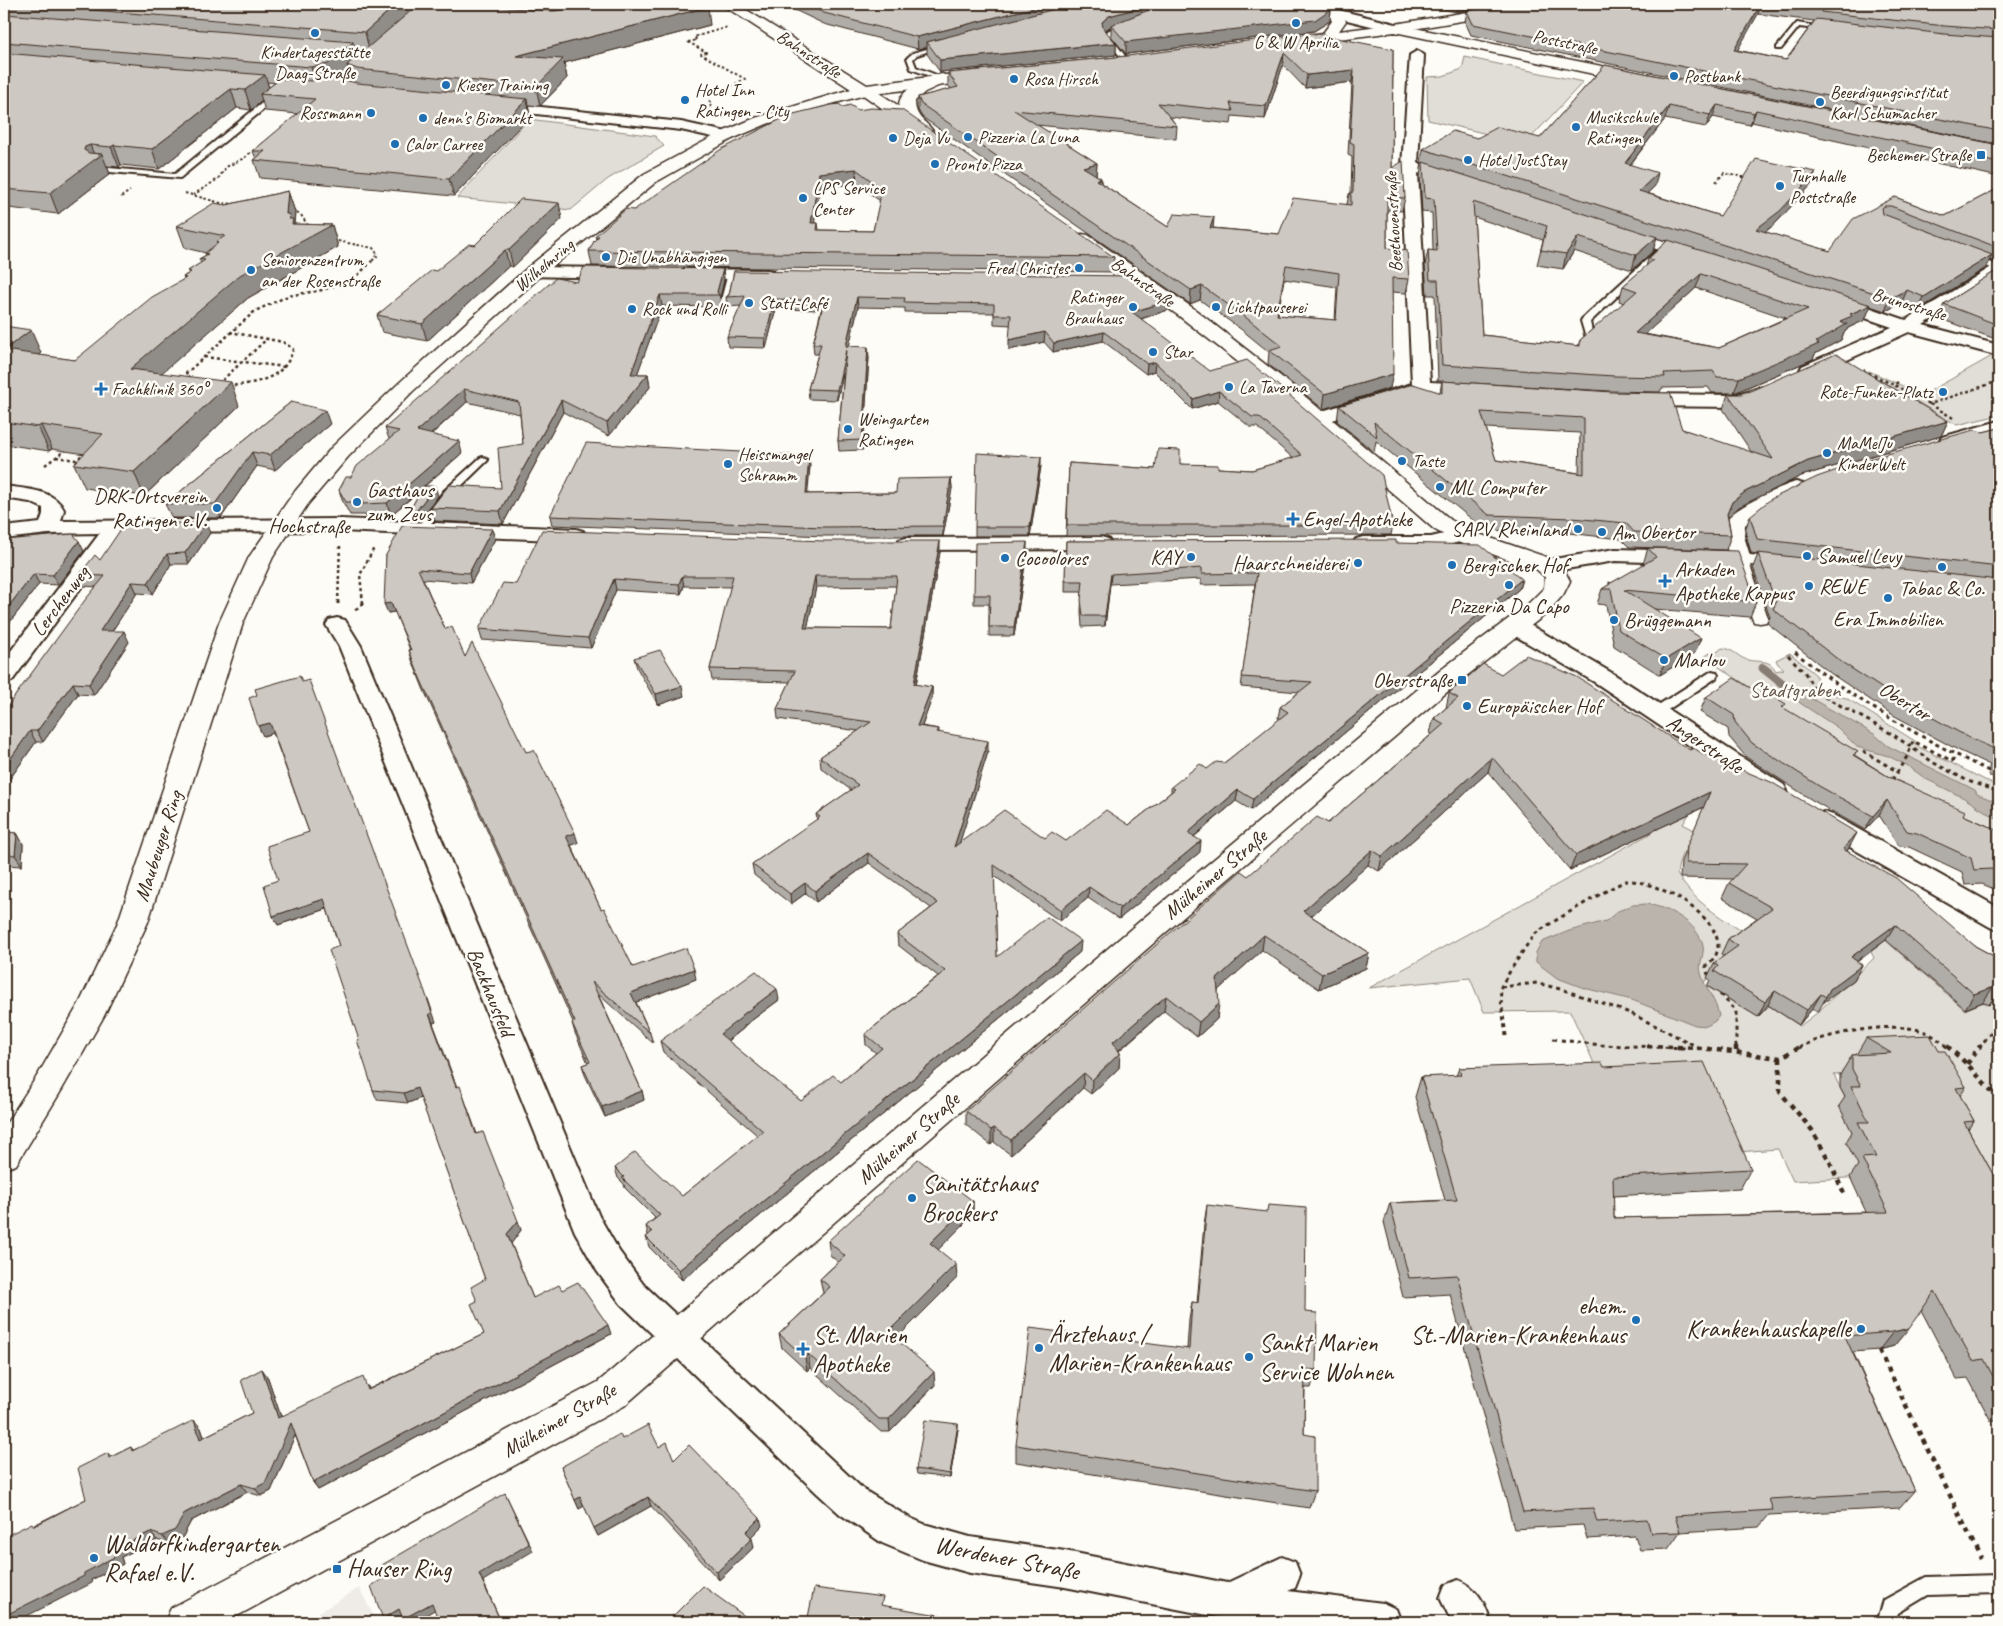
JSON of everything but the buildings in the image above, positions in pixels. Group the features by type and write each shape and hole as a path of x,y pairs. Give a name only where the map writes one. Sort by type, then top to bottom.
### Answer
{"main road":[{"name":"Bahnstraße","path":"728,4 755,19 913,121 941,142"},
{"path":"1281,42 1395,28 1539,4"},
{"path":"1328,37 1340,21 1334,12"},
{"name":"Poststraße","path":"1395,28 1654,82"},
{"path":"802,51 854,67"},
{"path":"782,114 808,99 824,85 825,78 806,61 802,51"},
{"path":"1108,63 1146,58"},
{"path":"882,73 942,79 997,74"},
{"path":"913,121 907,107 907,100 919,89 942,79"},
{"name":"Wilhelmring","path":"282,525 340,452 406,386 534,272 650,178 726,136 782,114 864,90 942,79"},
{"path":"782,114 850,110"},
{"path":"868,112 913,121"},
{"name":"Bahnstraße","path":"1067,229 1139,279 1240,354 1319,418 1437,520 1461,536 1528,557 1548,566"},
{"name":"Maubeuger Ring","path":"4,1155 50,1082 93,1008 133,922 231,623 262,557 282,525"},
{"name":"Mülheimer Straße","path":"207,1617 611,1394 1162,919 1444,681 1526,618 1551,595 1558,584 1556,574 1548,566"}],"street":[{"name":"Poststraße","path":"1300,4 1395,28"},
{"path":"1990,4 1999,10"},
{"path":"382,96 335,89 387,43"},
{"path":"354,54 372,56"},
{"name":"Beethovenstraße","path":"1417,55 1410,165 1421,387"},
{"path":"264,88 288,90"},
{"path":"480,104 625,118 699,129 726,136"},
{"path":"1410,165 1467,184"},
{"path":"1608,229 1712,262"},
{"path":"1795,377 1908,326 1999,270"},
{"path":"534,272 631,274"},
{"path":"671,274 780,276"},
{"path":"1109,279 1139,279"},
{"name":"Brunostraße","path":"1824,298 1908,326 1999,351"},
{"path":"1619,399 1738,401 1778,384"},
{"path":"1319,418 1421,387 1491,392"},
{"path":"1931,446 1999,427"},
{"path":"1760,618 1740,559 1734,536 1735,523 1747,513 1809,482"},
{"path":"4,492 38,498 51,504 54,514 48,528"},
{"name":"Hochstraße","path":"4,533 48,528 116,526 340,525 591,535"},
{"name":"Lerchenweg","path":"4,675 116,526"},
{"path":"1341,543 1431,543 1461,536"},
{"path":"885,544 1123,543"},
{"path":"1548,566 1615,555 1740,559 1792,565"},
{"name":"Angerstraße","path":"1526,618 1604,678 1798,805 1999,920"},
{"name":"Backhausfeld","path":"337,624 350,646 586,1222 608,1261 632,1294 678,1338"},
{"name":"Werdener Straße","path":"678,1338 852,1502 895,1530 923,1542 970,1555 1065,1569 1229,1602 1383,1622"},
{"path":"1229,1602 1282,1575"}],"lane":[{"path":"1469,4 1487,13"},
{"path":"1126,61 1106,38 1106,34 1111,30 1135,23"},
{"path":"1779,48 1797,25 1836,30"},
{"path":"942,79 912,68 909,60 916,54 947,45"},
{"path":"98,169 177,176 288,90"},
{"path":"1589,336 1586,321 1665,247"},
{"path":"1967,255 1999,270"},
{"path":"724,304 730,275"},
{"path":"421,529 448,493 483,460"},
{"path":"1656,712 1712,675"},
{"path":"1886,1622 1891,1607 1926,1586 1996,1584"}],"path":[{"path":"699,129 714,121 709,97 744,79 700,54 706,52 688,42 697,40 694,37 755,19"},
{"path":"192,195 218,179 226,167 244,158 259,146"},
{"path":"1716,182 1724,173 1748,178"},
{"path":"120,197 136,188"},
{"path":"177,190 221,203 240,205"},
{"path":"284,208 301,214 310,228"},
{"path":"186,382 177,381 255,311 288,296 322,290 353,280 378,255 373,248 327,239"},
{"path":"230,332 268,338 283,342 293,349 293,358 286,367 256,382 235,386 215,386 268,338"},
{"path":"204,357 286,367"},
{"path":"1860,368 1930,404 1977,433"},
{"path":"1930,404 1999,381"},
{"path":"1894,385 1898,382"},
{"path":"56,457 76,460 90,448"},
{"path":"45,465 66,450"},
{"path":"337,624 340,525"},
{"path":"337,624 362,604 360,575 384,528"},
{"name":"Obertor","path":"1795,652 1837,685 1904,727 1999,776"},
{"path":"1788,655 1806,673 1815,690 1843,708 1892,734 1934,763 1968,781 1999,792"},
{"path":"1885,785 1898,772 1908,755 1913,741 1952,761 1957,755"},
{"path":"1863,751 1898,772"},
{"path":"1506,1036 1501,987 1535,934 1624,881 1644,882 1670,892 1695,909 1710,926 1718,942 1718,953 1706,967 1708,975"},
{"path":"1501,987 1537,983 1564,990 1630,1014 1701,1048"},
{"path":"1720,994 1736,1011 1736,1053"},
{"path":"1967,1064 1999,1022"},
{"path":"1553,1039 1601,1045 1701,1048 1780,1058 1807,1043 1848,1032 1901,1026 1920,1030 1935,1036 1967,1064 1999,1099"},
{"path":"1780,1058 1780,1092 1812,1130 1830,1162 1844,1194"},
{"path":"1879,1350 1996,1584"}],"shaded area":[{"name":"Stadtgraben","path":"1791,687 1874,734 1888,746 1975,790 1977,794 1999,803 1999,820 1964,798 1926,779 1908,766 1888,756 1857,747 1838,728 1800,703 1786,688"},
{"path":"1646,904 1672,912 1688,923 1700,937 1703,946 1700,966 1701,973 1719,1016 1707,1026 1695,1025 1632,1000 1584,988 1557,978 1536,962 1536,952 1542,942 1569,931 1606,921 1618,911 1633,905"},
{"path":"359,1588 377,1622 303,1622"}],"green space":[{"path":"1465,57 1583,82 1526,143 1428,120 1427,77 1443,76 1462,69"},
{"path":"529,119 655,136 664,146 608,179 571,210 457,198"},
{"path":"1992,356 1999,358 1999,415 1957,425 1866,372 1869,371 1923,395"},
{"name":"Stadtgraben","path":"1722,648 1726,648 1744,659 1770,664 1776,671 1784,669 1776,660 1790,653 1816,675 1817,685 1824,692 1846,698 1915,741 1915,745 1999,787 1999,850 1851,755 1704,657 1710,653 1713,655"},
{"path":"1678,805 1691,811 1683,824 1707,837 1685,850 1680,859 1677,874 1699,901 1746,934 1703,984 1758,1017 1769,1006 1800,1026 1818,1012 1874,958 1868,946 1884,939 1965,1010 1983,1002 1989,1005 1999,991 1999,1208 1868,1073 1834,1075 1849,1106 1864,1177 1793,1181 1778,1149 1724,1153 1605,1087 1570,1011 1484,1012 1470,978 1369,988 1653,832"}],"waterway":[{"name":"Stadtgraben","path":"1763,668 1788,688"}],"place":[{"name":"G & W Aprilia","path":"1296,23"},
{"name":"Kindertagesstätte Daag-Straße","path":"315,33"},
{"name":"Postbank","path":"1674,76"},
{"name":"Rosa Hirsch","path":"1014,79"},
{"name":"Kieser Training","path":"446,85"},
{"name":"Hotel Inn Ratingen - City","path":"685,100"},
{"name":"Beerdigungsinstitut Karl Schumacher","path":"1820,102"},
{"name":"Rossmann","path":"371,113"},
{"name":"denn's Biomarkt","path":"423,118"},
{"name":"Musikschule Ratingen","path":"1576,127"},
{"name":"Pizzeria La Luna","path":"968,137"},
{"name":"Deja Vu","path":"893,138"},
{"name":"Calor Carree","path":"395,144"},
{"name":"Bechemer Straße","path":"1981,155"},
{"name":"Hotel JustStay","path":"1468,160"},
{"name":"Pronto Pizza","path":"935,164"},
{"name":"Turnhalle Poststraße","path":"1780,186"},
{"name":"LPS Service Center","path":"803,198"},
{"name":"Die Unabhängigen","path":"606,257"},
{"name":"Fred Christes","path":"1079,268"},
{"name":"Seniorenzentrum an der Rosenstraße","path":"251,270"},
{"name":"Statt-Café","path":"749,303"},
{"name":"Ratinger Brauhaus","path":"1133,307"},
{"name":"Lichtpauserei","path":"1216,307"},
{"name":"Rock und Rolli","path":"632,309"},
{"name":"Star","path":"1153,352"},
{"name":"La Taverna","path":"1229,387"},
{"name":"Fachklinik 360°","path":"101,389"},
{"name":"Rote-Funken-Platz","path":"1943,392"},
{"name":"Weingarten Ratingen","path":"848,429"},
{"name":"MaMelJu KinderWelt","path":"1827,453"},
{"name":"Taste","path":"1402,461"},
{"name":"Heissmangel Schramm","path":"728,464"},
{"name":"ML Computer","path":"1440,487"},
{"name":"Gasthaus zum Zeus","path":"357,502"},
{"name":"DRK-Ortsverein Ratingen e.V.","path":"217,508"},
{"name":"Engel-Apotheke","path":"1293,519"},
{"name":"SAPV Rheinland","path":"1578,529"},
{"name":"Am Obertor","path":"1602,532"},
{"name":"Samuel Levy","path":"1807,556"},
{"name":"KAY","path":"1191,557"},
{"name":"Cocoolores","path":"1005,558"},
{"name":"Haarschneiderei","path":"1358,563"},
{"name":"Bergischer Hof","path":"1452,565"},
{"name":"Tabac & Co.","path":"1942,567"},
{"name":"Arkaden Apotheke Kappus","path":"1665,581"},
{"name":"Pizzeria Da Capo","path":"1509,585"},
{"name":"REWE","path":"1809,586"},
{"name":"Era Immobilien","path":"1888,598"},
{"name":"Brüggemann","path":"1614,620"},
{"name":"Marlou","path":"1664,660"},
{"name":"Oberstraße","path":"1462,680"},
{"name":"Europäischer Hof","path":"1467,706"},
{"name":"Sanitätshaus Brockers","path":"912,1198"},
{"name":"ehem. St.-Marien-Krankenhaus","path":"1636,1320"},
{"name":"Krankenhauskapelle","path":"1861,1329"},
{"name":"Ärztehaus / Marien-Krankenhaus","path":"1039,1348"},
{"name":"St. Marien Apotheke","path":"803,1349"},
{"name":"Sankt Marien Service Wohnen","path":"1249,1357"},
{"name":"Waldorfkindergarten Rafael e.V.","path":"94,1558"},
{"name":"Hauser Ring","path":"337,1569"}]}
